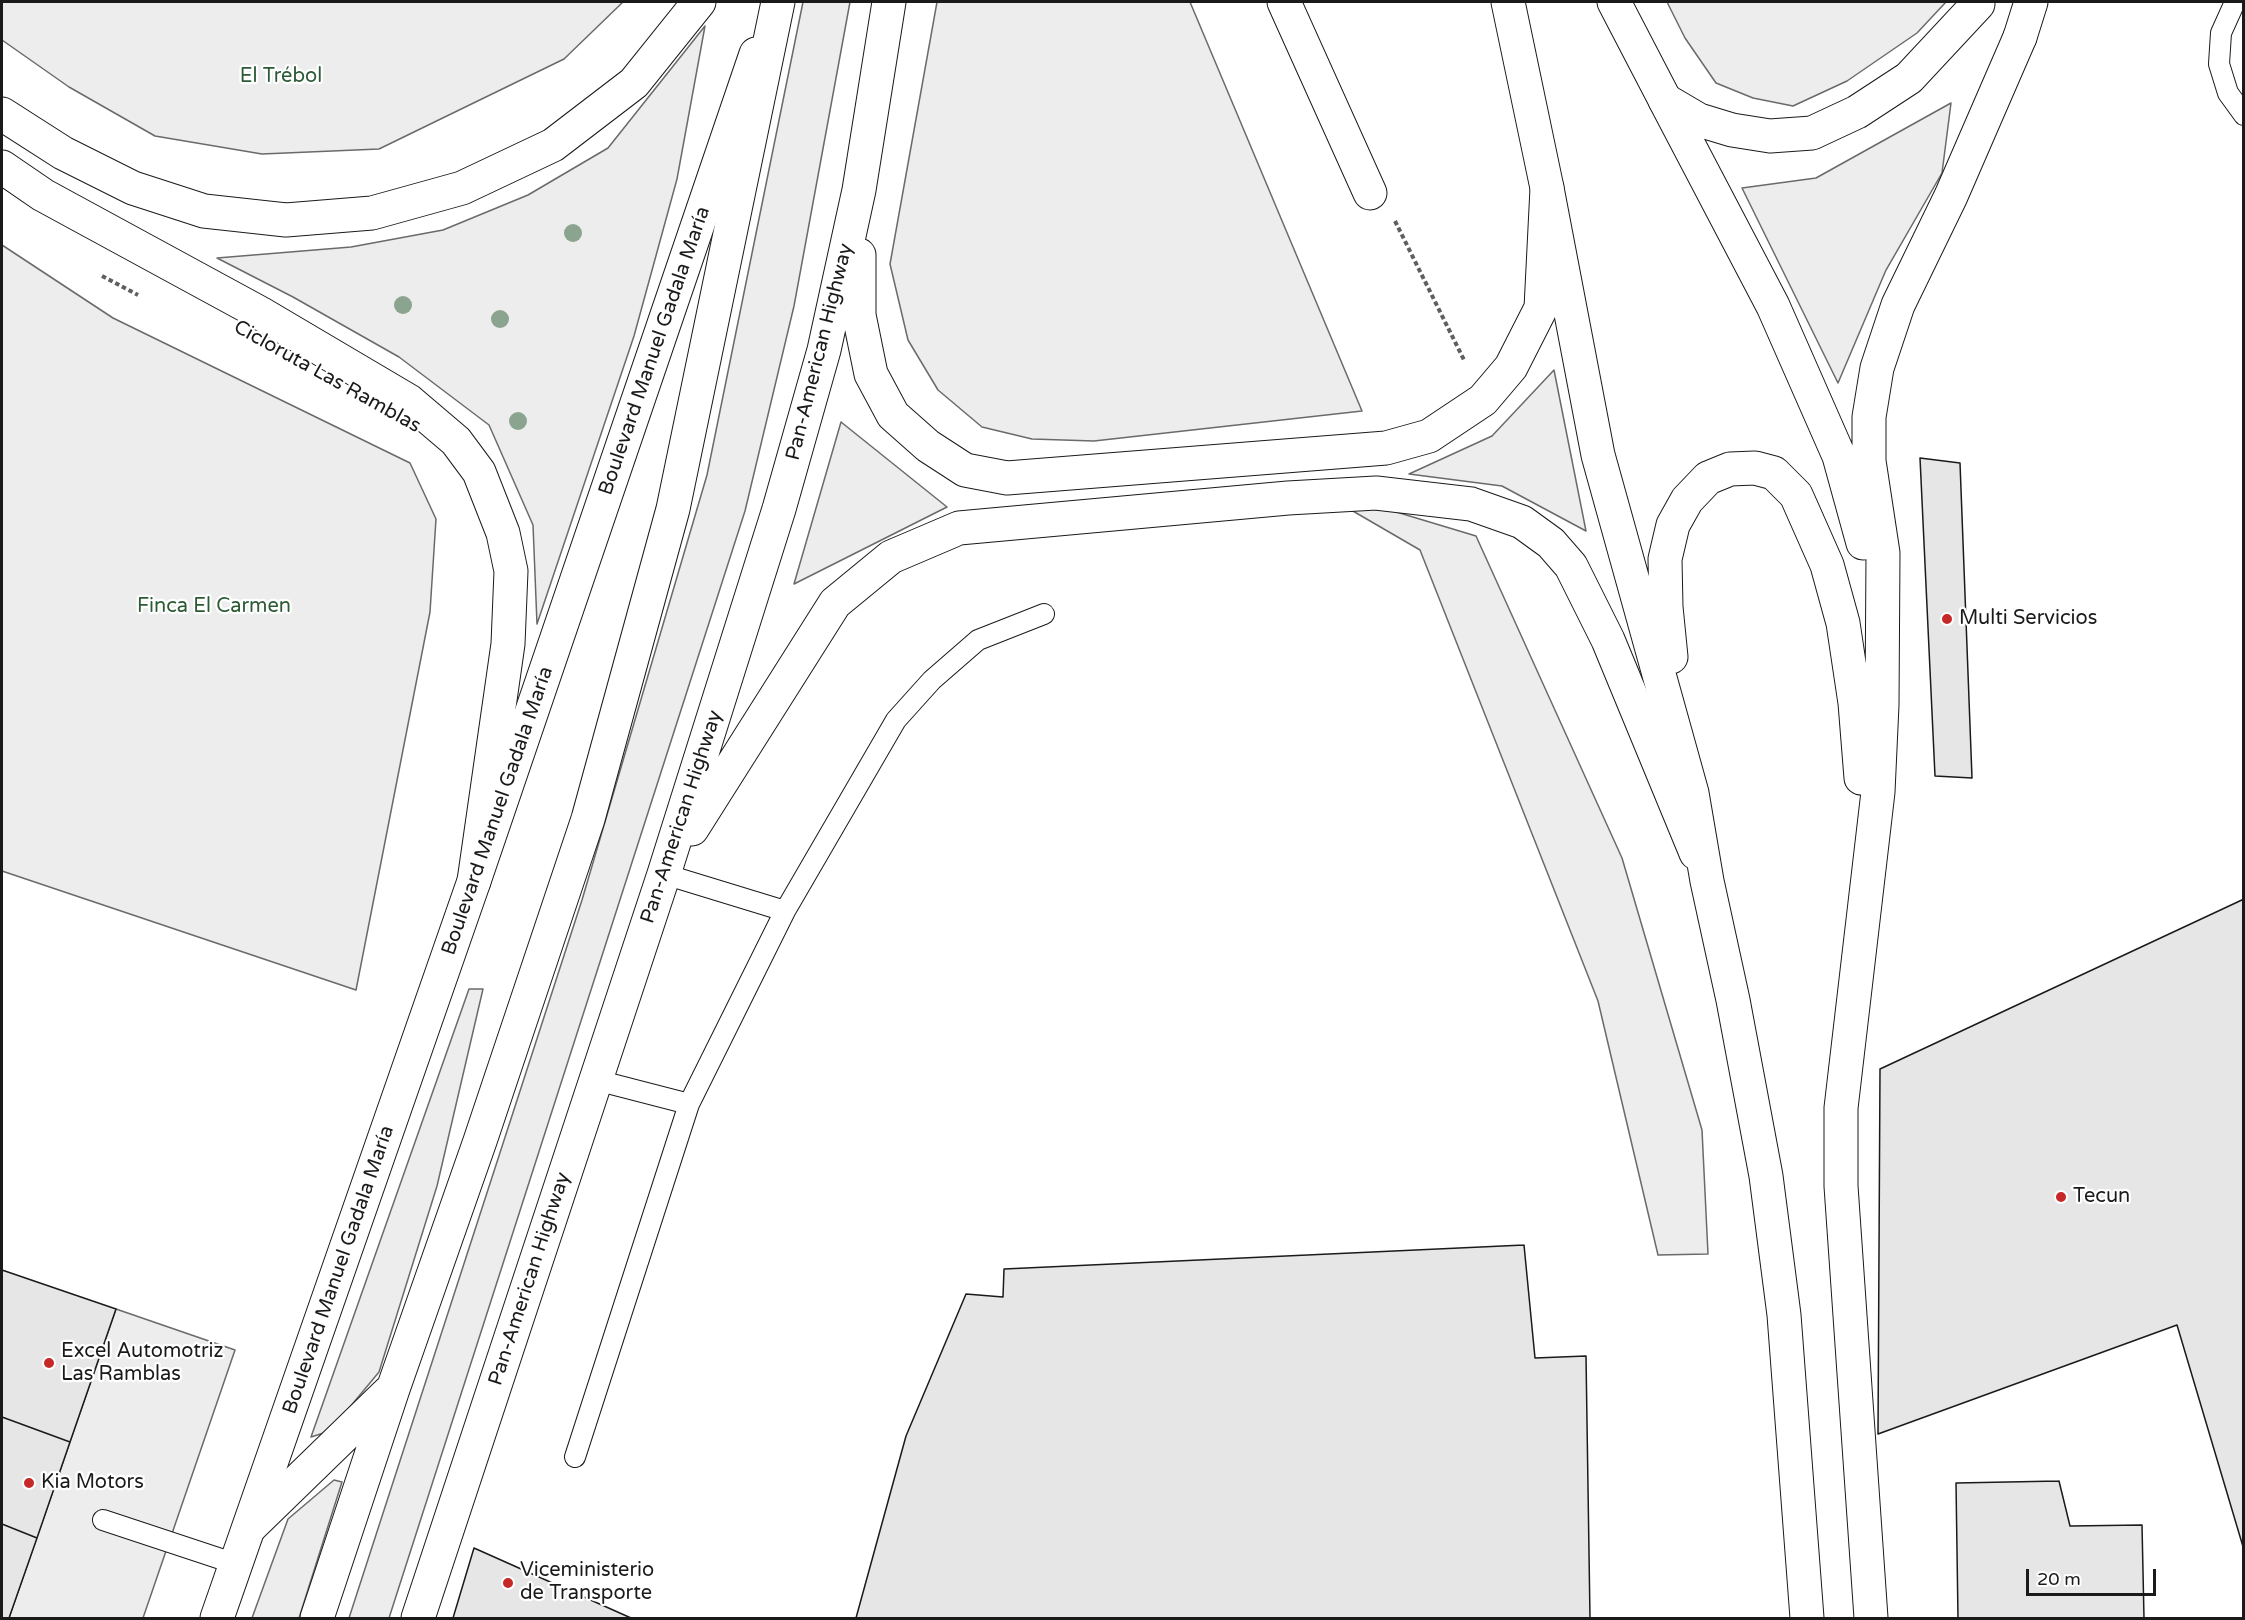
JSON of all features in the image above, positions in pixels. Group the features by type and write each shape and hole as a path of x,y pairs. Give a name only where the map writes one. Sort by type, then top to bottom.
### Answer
{"main road":[{"path":"2,114 63,153 133,188 204,211 286,220 372,213 462,188 553,145 634,83 699,2"},
{"path":"317,1618 588,819 673,509 776,2"},
{"name":"Boulevard Manuel Gadala María","path":"217,1618 474,881 776,2"},
{"name":"Pan-American Highway","path":"418,1618 664,874 779,509 824,350 859,190 889,2"},
{"path":"1284,2 1370,193"},
{"path":"1508,2 1547,188 1598,455 1692,793"},
{"path":"1614,2 1773,306 1839,456 1861,534 1875,610 1882,705"},
{"path":"1871,1618 1841,1186 1841,1108 1878,792 1882,705 1883,553 1869,460 1869,417 1877,368 1898,305 1951,196 2020,37 2031,2"},
{"path":"1665,100 1700,120 1732,130 1770,136 1812,133 1857,112 1909,78 1979,3"},
{"path":"2,167 53,200 260,313 409,401 456,441 479,472 503,532 511,571 508,644 474,881"},
{"path":"859,190 859,315 871,374 893,415 928,446 965,470 1007,478 1386,448 1429,436 1483,400 1511,367 1540,308 1547,188"},
{"path":"1807,1618 1783,1304 1763,1164 1733,1000 1707,881 1692,793 1665,608 1665,559 1673,525 1687,500 1708,478 1730,469 1755,468 1774,473 1796,495 1827,565 1840,611 1855,703 1867,872"},
{"path":"664,874 835,603 891,557 959,528 1288,498 1376,493 1472,504 1522,522 1551,543 1571,566 1608,640 1707,881"},
{"path":"250,1527 393,1389"}],"lane":[{"path":"2233,3 2221,33 2219,64 2228,93 2244,115"},
{"path":"575,1457 688,1104 785,911 896,720 932,680 978,640 1044,614"},
{"path":"664,874 785,911"},
{"path":"596,1080 688,1104"},
{"path":"103,1520 236,1564"}],"path":[{"path":"1370,193 1379,189 1483,400"},
{"path":"101,275 142,297"}],"shaded area":[{"name":"El Trébol","path":"2,2 623,2 564,59 379,149 262,154 155,136 69,87 2,40"},
{"path":"803,2 850,2 794,306 745,511 389,1618 349,1618 582,900 707,475"},
{"path":"937,2 1190,2 1362,411 1094,441 1032,439 982,427 938,390 908,340 890,264"},
{"path":"1667,2 1946,2 1917,33 1847,81 1793,106 1753,98 1716,83 1685,38"},
{"path":"705,26 677,179 634,336 537,624 533,525 489,425 399,357 293,297 217,258 351,247 443,230 528,195 608,148"},
{"path":"1951,103 1942,173 1886,270 1838,383 1742,188 1816,178"},
{"name":"Finca El Carmen","path":"2,245 113,318 410,463 436,519 430,612 356,990 2,871"},
{"path":"1554,370 1586,531 1502,486 1409,474 1492,436"},
{"path":"841,422 947,507 794,584"},
{"path":"1346,507 1393,511 1476,536 1622,858 1702,1130 1708,1254 1658,1255 1598,1001 1420,550"},
{"path":"469,989 483,989 437,1186 379,1372 330,1431 311,1437"},
{"path":"116,1309 235,1350 143,1618 9,1618"},
{"path":"334,1480 342,1482 299,1618 252,1618 288,1519"}],"building":[{"name":"Multi Servicios","path":"1920,458 1960,463 1972,778 1935,776"},
{"name":"Tecun","path":"2244,899 2244,1550 2177,1325 1878,1434 1880,1069"},
{"path":"1524,1245 1535,1358 1586,1356 1590,1618 856,1618 906,1436 966,1294 1003,1297 1004,1269"},
{"name":"Excel Automotriz Las Ramblas","path":"2,1270 116,1309 70,1442 2,1417"},
{"name":"Kia Motors","path":"2,1417 70,1442 37,1538 2,1524"},
{"path":"2059,1481 2070,1526 2142,1525 2144,1618 1958,1618 1956,1483"},
{"path":"2,1524 37,1538 9,1618 2,1618"},
{"name":"Viceministerio de Transporte","path":"474,1548 631,1618 453,1618"}],"place":[{"name":"Multi Servicios","path":"1947,619"},
{"name":"Tecun","path":"2061,1197"},
{"name":"Excel Automotriz Las Ramblas","path":"49,1363"},
{"name":"Kia Motors","path":"29,1483"},
{"name":"Viceministerio de Transporte","path":"508,1583"}]}
